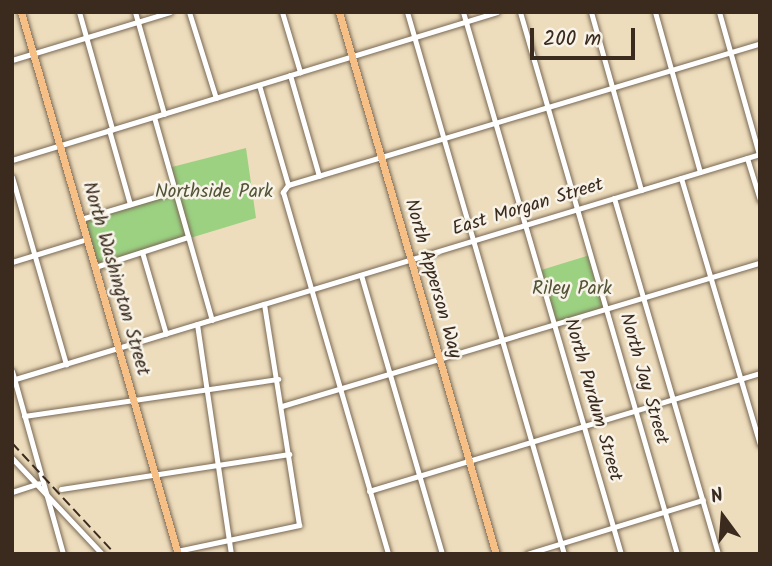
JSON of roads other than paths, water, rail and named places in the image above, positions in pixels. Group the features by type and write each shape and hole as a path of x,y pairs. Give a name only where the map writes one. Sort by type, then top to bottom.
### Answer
{"main road":[{"name":"North Washington Street","path":"22,12 177,552"},
{"name":"North Apperson Way","path":"339,12 496,554"}],"street":[{"path":"79,12 130,204"},
{"path":"135,12 164,114"},
{"path":"12,60 170,12"},
{"path":"189,12 216,98"},
{"path":"282,12 300,72"},
{"path":"407,12 564,554"},
{"name":"North Purdum Street","path":"463,12 621,554"},
{"path":"12,160 497,12"},
{"name":"North Jay Street","path":"520,12 677,554"},
{"path":"591,12 641,190"},
{"path":"655,12 700,172"},
{"path":"719,12 760,154"},
{"path":"388,554 283,192 288,185 760,43"},
{"path":"290,75 319,176"},
{"path":"259,85 288,185"},
{"path":"154,117 212,320"},
{"name":"East Morgan Street","path":"13,380 760,154"},
{"path":"747,158 760,200"},
{"path":"12,177 66,364"},
{"path":"681,178 760,445"},
{"path":"81,219 175,191"},
{"path":"614,198 718,554"},
{"path":"95,267 188,237"},
{"path":"12,262 87,239"},
{"path":"142,252 166,334"},
{"path":"282,406 760,262"},
{"path":"361,275 442,554"},
{"path":"177,552 229,537 299,525 264,304"},
{"path":"197,324 231,554"},
{"path":"12,371 40,483 46,494 63,554"},
{"path":"369,491 760,373"},
{"path":"24,416 278,379"},
{"path":"61,489 289,454"},
{"path":"12,458 40,483"},
{"path":"12,492 40,483"},
{"path":"46,494 102,554"},
{"path":"527,554 703,500"}],"railway":[{"path":"12,443 115,554"}],"park label":[{"name":"Northside Park","path":"214,193"},
{"name":"Riley Park","path":"572,290"}]}
